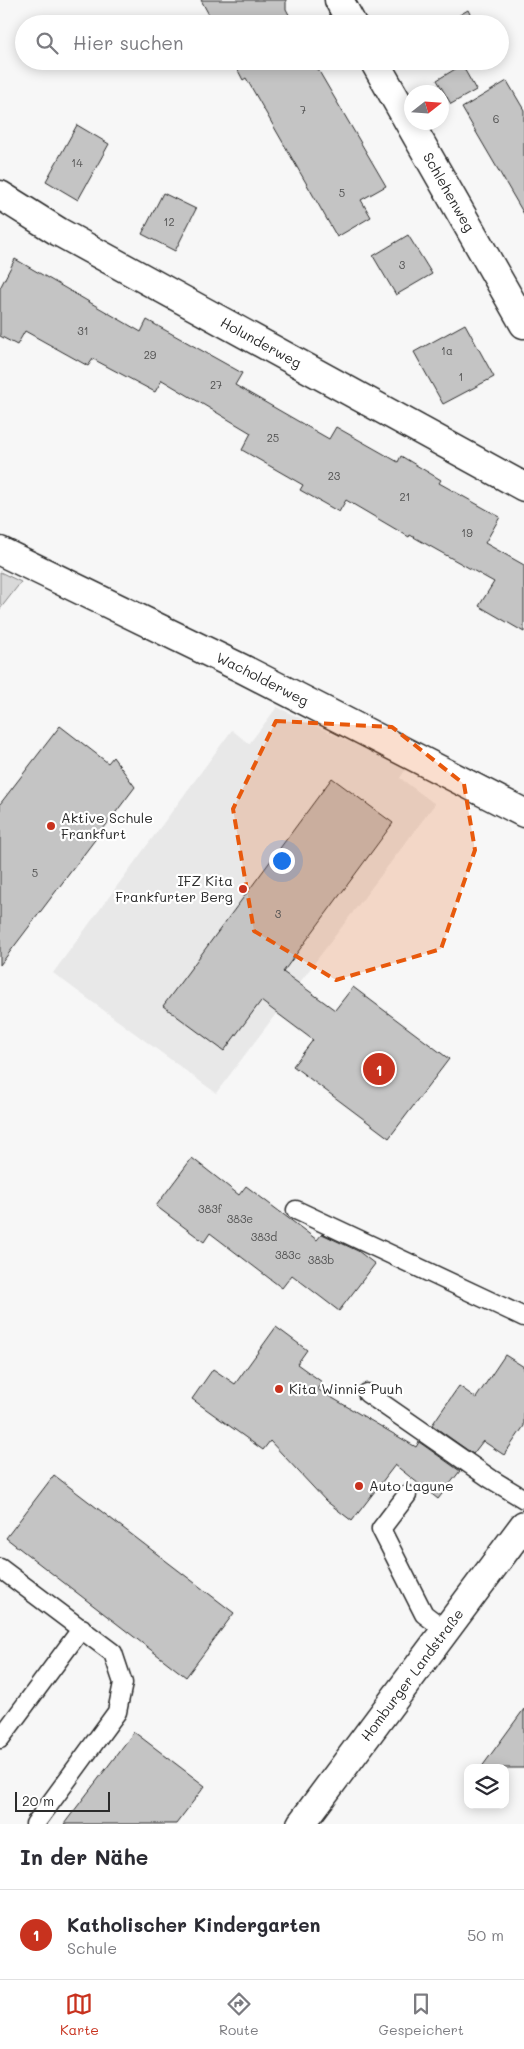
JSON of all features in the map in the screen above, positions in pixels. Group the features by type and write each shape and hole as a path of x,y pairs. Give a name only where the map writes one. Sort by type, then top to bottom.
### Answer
{"street":[{"path":"339,0 347,15"},
{"name":"Schlehenweg","path":"379,70 524,324"},
{"name":"Holunderweg","path":"0,195 59,232 524,487"},
{"name":"Wacholderweg","path":"0,551 241,668 524,813"},
{"name":"Homburger Landstraße","path":"301,1824 524,1525"}],"lane":[{"path":"296,1210 524,1317"},
{"path":"367,1393 491,1479 524,1499"},
{"path":"407,1495 381,1529 424,1614 446,1630"},
{"path":"0,1568 113,1653 123,1683 117,1712 35,1824"},
{"path":"0,1740 82,1628"}],"highlighted area":[{"path":"276,721 392,727 464,784 475,850 441,949 336,980 254,931 233,809"}],"shaded area":[{"path":"0,572 21,582 0,609"},
{"name":"IFZ Kita Frankfurter Berg","path":"277,707 406,769 400,778 435,804 216,1093 53,973 232,730 249,744"}],"building":[{"path":"201,0 286,0 286,9 289,15 209,15"},
{"path":"468,10 470,15 459,15"},
{"path":"238,70 318,70 386,186 361,200 371,217 337,237 246,78 243,80"},
{"path":"454,70 465,70 476,90 451,104 449,101 449,85 440,85 437,80"},
{"path":"507,81 524,110 524,214 462,108"},
{"path":"77,125 109,144 78,200 46,181"},
{"path":"163,193 196,209 175,251 142,234"},
{"path":"408,235 432,274 396,295 373,256"},
{"path":"15,259 141,332 147,320 242,373 235,385 329,439 336,427 398,462 401,456 441,480 439,483 500,517 485,543 524,565 524,632 479,606 494,582 410,535 409,537 346,500 339,512 300,490 303,485 242,450 251,433 162,380 155,392 93,359 88,366 25,331 17,345 0,336 0,288"},
{"path":"465,324 494,377 443,404 414,352"},
{"path":"60,726 108,763 113,757 135,787 0,965 0,804"},
{"path":"332,778 393,823 283,972 335,1010 353,987 449,1059 389,1138 293,1066 313,1040 261,1001 224,1051 163,1006"},
{"path":"192,1158 239,1195 246,1186 317,1240 322,1234 358,1251 375,1264 339,1311 292,1275 282,1288 210,1233 204,1242 156,1206"},
{"path":"276,1327 307,1350 297,1364 322,1382 317,1389 416,1447 419,1442 460,1471 438,1499 395,1465 352,1521 326,1501 270,1441 263,1450 192,1399 213,1369 235,1384"},
{"path":"505,1355 524,1367 524,1426 504,1455 483,1441 473,1454 432,1425 459,1386 476,1398"},
{"path":"54,1475 234,1613 186,1677 6,1538"},
{"path":"524,1709 524,1768 509,1768 509,1764 484,1764"},
{"path":"134,1732 205,1786 176,1824 64,1824"}],"place":[{"name":"Aktive Schule Frankfurt","path":"51,826"},
{"name":"IFZ Kita Frankfurter Berg","path":"243,889"},
{"name":"Katholischer Kindergarten","path":"379,1069"},
{"name":"Kita Winnie Puuh","path":"279,1389"},
{"name":"Auto Lagune","path":"359,1486"}]}
